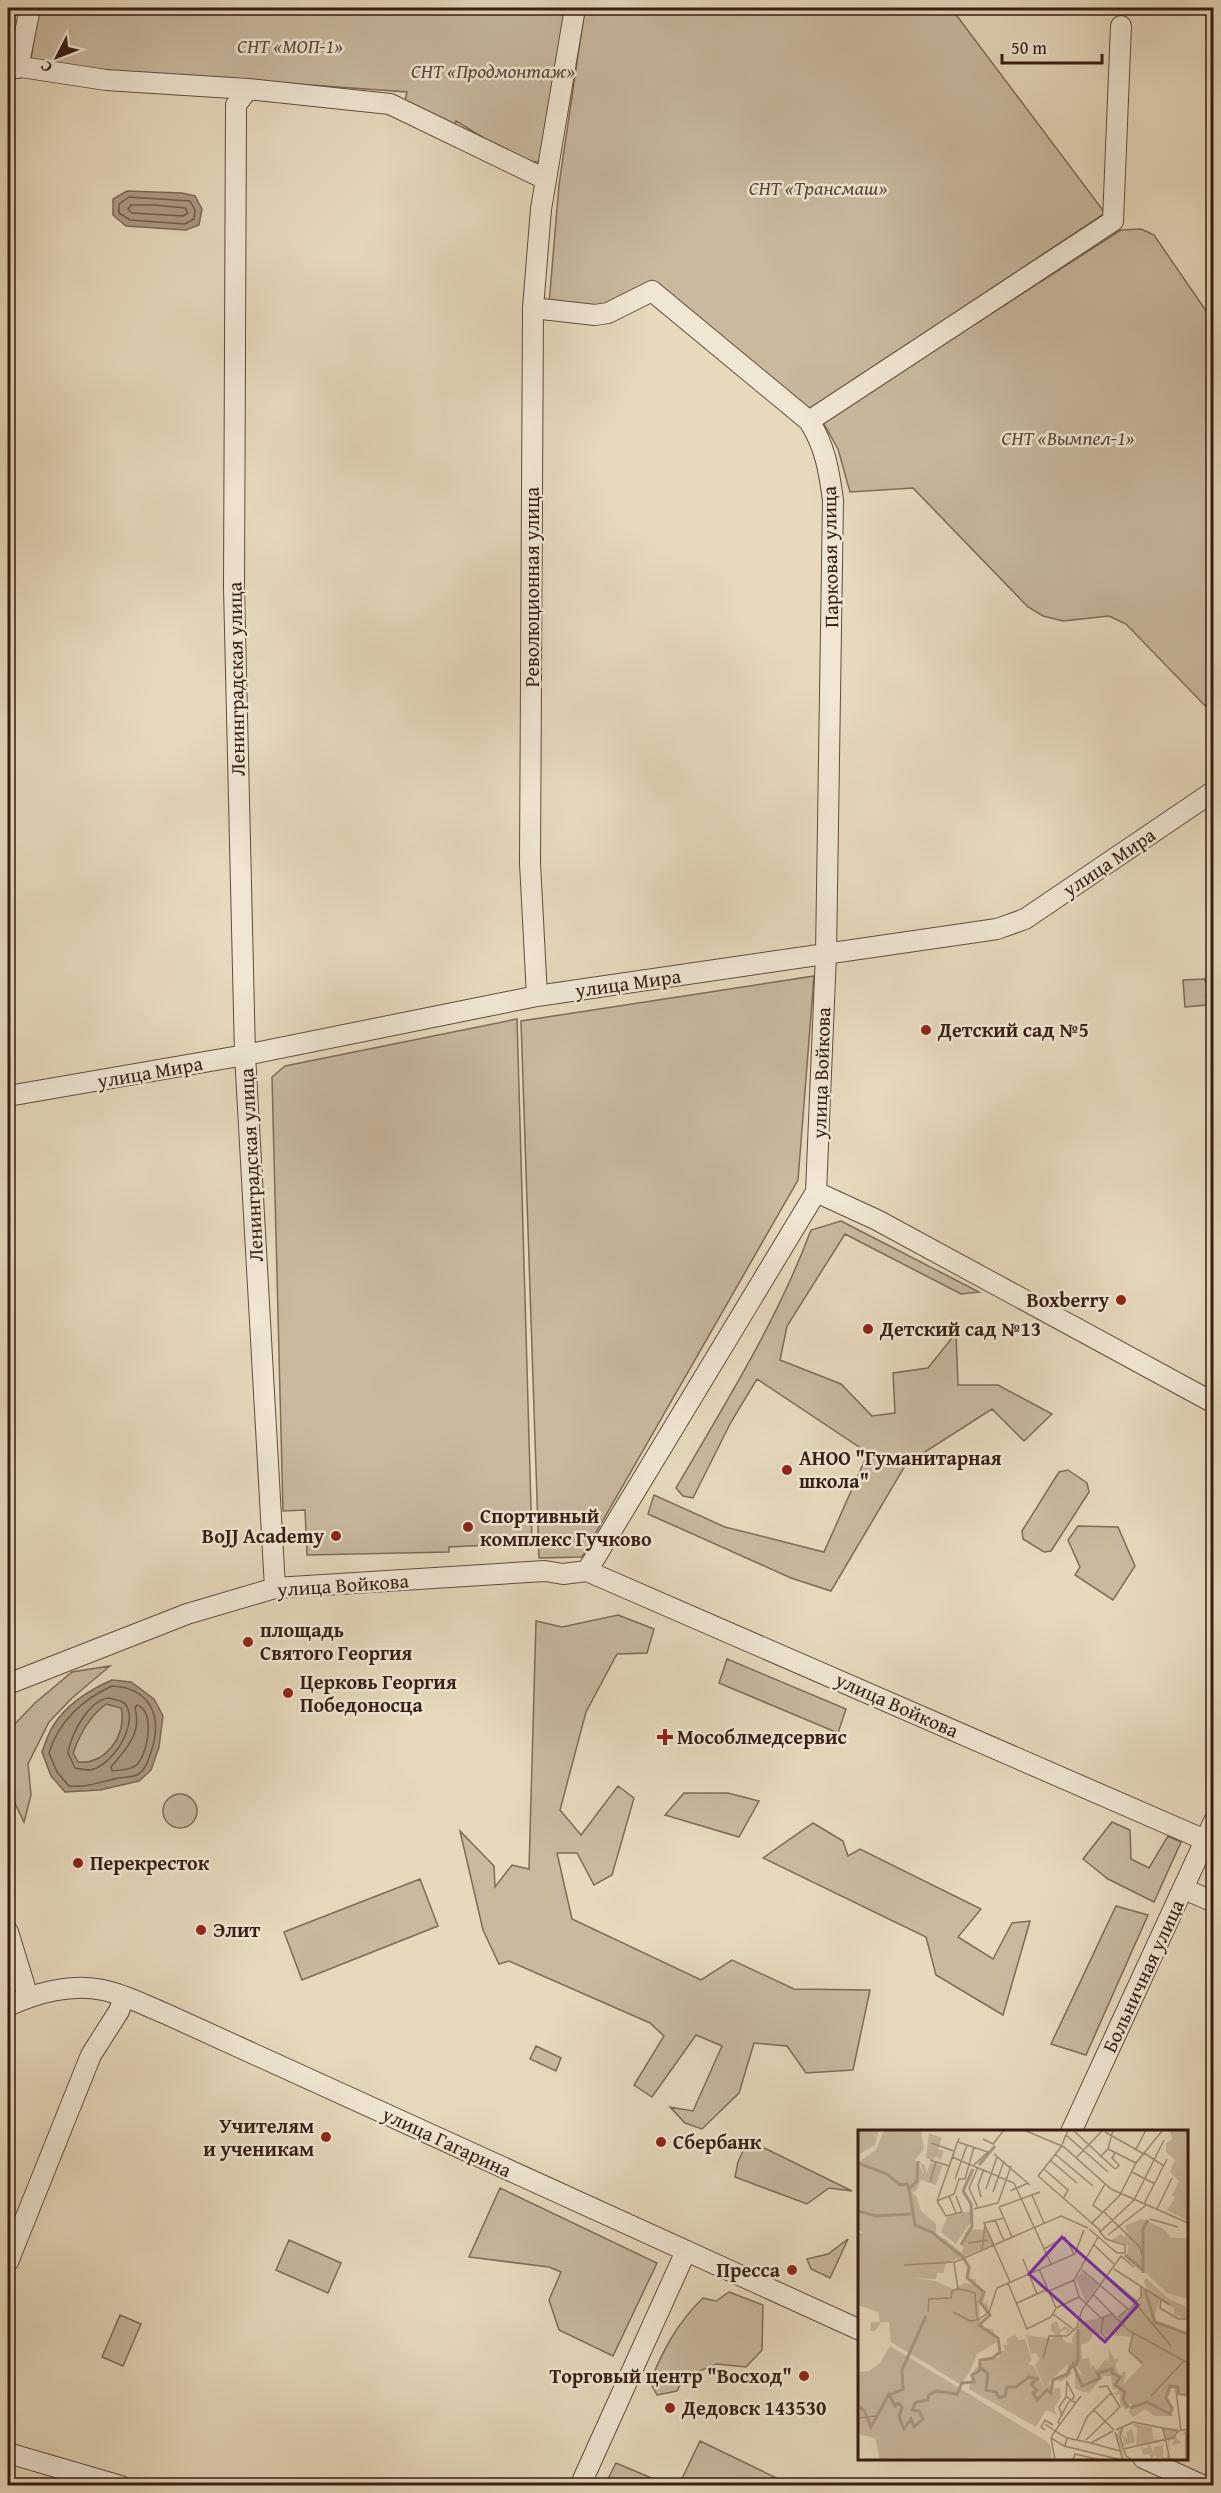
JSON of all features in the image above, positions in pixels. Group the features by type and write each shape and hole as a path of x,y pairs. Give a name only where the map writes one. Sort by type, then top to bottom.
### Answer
{"street":[{"path":"30,8 13,67 106,80 248,89 390,104 545,179"},
{"name":"Революционная улица","path":"537,996 530,863 533,308 545,179 575,8"},
{"path":"809,421 1113,221 1121,26"},
{"name":"Ленинградская улица","path":"248,89 236,105 234,587 245,1055 275,1588"},
{"name":"Парковая улица","path":"533,308 595,315 608,313 652,291 809,421 821,438 833,500 826,954"},
{"name":"улица Мира","path":"8,1096 245,1055 537,996 998,929 1025,919 1214,791"},
{"name":"улица Войкова","path":"587,1571 816,1192 826,954"},
{"path":"816,1192 877,1220 1214,1403"},
{"name":"улица Войкова","path":"8,1684 187,1614 275,1588 545,1571 563,1574 587,1571 1205,1840"},
{"name":"Больничная улица","path":"1072,2130 1214,1821"},
{"path":"1184,1889 1214,1902"},
{"path":"8,1932 28,1997"},
{"name":"улица Гагарина","path":"8,2006 28,1997 73,1989 102,1989 124,1997 164,2013 858,2329"},
{"path":"8,2262 91,2055 119,2011 124,1997"},
{"path":"580,2486 687,2252"},
{"path":"8,2453 121,2486"},
{"path":"1147,2460 1204,2486"}],"green space":[{"path":"39,8 566,8 543,162 521,161 456,121 453,131 404,106 407,92 30,65"},
{"name":"СНТ «Трансмаш»","path":"585,8 951,8 1105,213 807,411 649,283 601,310 549,304 559,185"},
{"name":"СНТ «Вымпел-1»","path":"1141,229 1154,235 1213,321 1213,714 1126,624 1109,616 1063,621 1043,616 1028,607 913,488 850,492 838,449 823,422 1121,230"},
{"path":"814,976 798,1180 582,1557 539,1558 521,1021"},
{"path":"1205,979 1205,981 1211,981 1211,994 1206,995 1207,1005 1185,1007 1183,980"},
{"path":"517,1019 532,1543 449,1547 449,1552 307,1555 305,1510 283,1511 272,1077 285,1066"},
{"path":"841,1221 979,1292 961,1294 845,1234 787,1326 780,1360 841,1384 872,1416 895,1413 893,1373 928,1368 956,1333 958,1385 998,1385 1052,1414 1024,1441 992,1409 906,1464 831,1591 791,1578 648,1514 654,1495 725,1527 824,1552 868,1453 757,1379 731,1422 693,1498 683,1496 676,1488 766,1329 811,1230"},
{"path":"1068,1470 1087,1483 1089,1492 1051,1551 1044,1552 1023,1539 1022,1531 1059,1472"},
{"path":"1078,1526 1118,1527 1135,1566 1113,1600 1075,1575 1080,1567 1068,1540"},
{"path":"618,1615 654,1629 647,1653 617,1654 586,1712 560,1810 581,1835 618,1786 634,1798 612,1875 594,1885 577,1853 557,1853 572,1919 701,1980 732,1960 794,1989 870,1990 853,2070 806,2073 787,2046 754,2043 739,2093 702,2129 685,2123 670,2107 693,2111 722,2046 696,2035 652,2097 634,2085 664,2036 650,2023 509,1961 499,1964 483,1930 460,1831 494,1866 495,1887 512,1865 529,1869 536,1621 562,1627"},
{"path":"727,1659 846,1709 838,1733 719,1683"},
{"path":"110,1666 72,1698 49,1722 28,1764 31,1795 24,1822 11,1795 8,1776 8,1731 35,1703 72,1672"},
{"path":"106,1704 121,1707 121,1727 118,1737 113,1746 98,1759 78,1762 73,1753 79,1739 90,1720"},
{"path":"684,1793 728,1793 759,1801 739,1837 665,1815"},
{"path":"180,1794 192,1799 197,1811 192,1823 180,1828 168,1823 163,1811 168,1799"},
{"path":"1112,1822 1130,1830 1131,1859 1149,1868 1168,1836 1181,1842 1154,1902 1108,1879 1083,1859"},
{"path":"813,1823 843,1841 848,1856 860,1849 981,1909 958,1937 993,1959 1012,1923 1030,1921 1003,2015 936,1975 926,1937 763,1858"},
{"path":"420,1879 438,1926 302,1980 284,1932"},
{"path":"1116,1906 1148,1915 1086,2055 1051,2044"},
{"path":"536,2046 561,2058 556,2071 530,2059"},
{"path":"748,2140 852,2191 829,2188 807,2204 735,2177 738,2162"},
{"path":"500,2188 657,2263 613,2356 559,2330 549,2300 561,2272 549,2267 469,2257"},
{"path":"848,2239 830,2278 811,2269 807,2259 828,2254"},
{"path":"289,2240 341,2263 328,2293 276,2270"},
{"path":"729,2292 763,2305 762,2350 746,2367 717,2364 684,2377 677,2391 657,2395 650,2382 660,2359 679,2327 703,2298 716,2301"},
{"path":"120,2315 141,2324 123,2366 102,2357"},
{"path":"700,2441 791,2485 679,2485"},
{"path":"616,2463 668,2485 605,2485"}],"water":[{"path":"127,191 182,193 195,196 202,209 199,225 186,230 126,226 113,215 113,199"},
{"path":"112,1680 131,1682 154,1699 163,1716 159,1747 151,1770 139,1781 100,1790 65,1792 51,1776 42,1752 51,1729 64,1711","holes":["106,1704 121,1708 121,1728 113,1746 98,1759 78,1762 73,1753 90,1720"]}],"place":[{"name":"Детский сад №5","path":"926,1030"},
{"name":"Boxberry","path":"1121,1300"},
{"name":"Детский сад №13","path":"868,1329"},
{"name":"АНОО \"Гуманитарная школа\"","path":"787,1470"},
{"name":"Спортивный комплекс Гучково","path":"468,1527"},
{"name":"BoJJ Academy","path":"336,1536"},
{"name":"площадь Святого Георгия","path":"248,1642"},
{"name":"Церковь Георгия Победоносца","path":"288,1693"},
{"name":"Мособлмедсервис","path":"665,1737"},
{"name":"Перекресток","path":"78,1863"},
{"name":"Элит","path":"201,1930"},
{"name":"Учителям и ученикам","path":"326,2137"},
{"name":"Сбербанк","path":"661,2142"},
{"name":"Пресса","path":"792,2270"},
{"name":"Торговый центр \"Восход\"","path":"804,2376"},
{"name":"Дедовск 143530","path":"670,2408"}],"park label":[{"name":"СНТ «МОП-1»","path":"290,46"},
{"name":"СНТ «Продмонтаж»","path":"493,71"}]}
